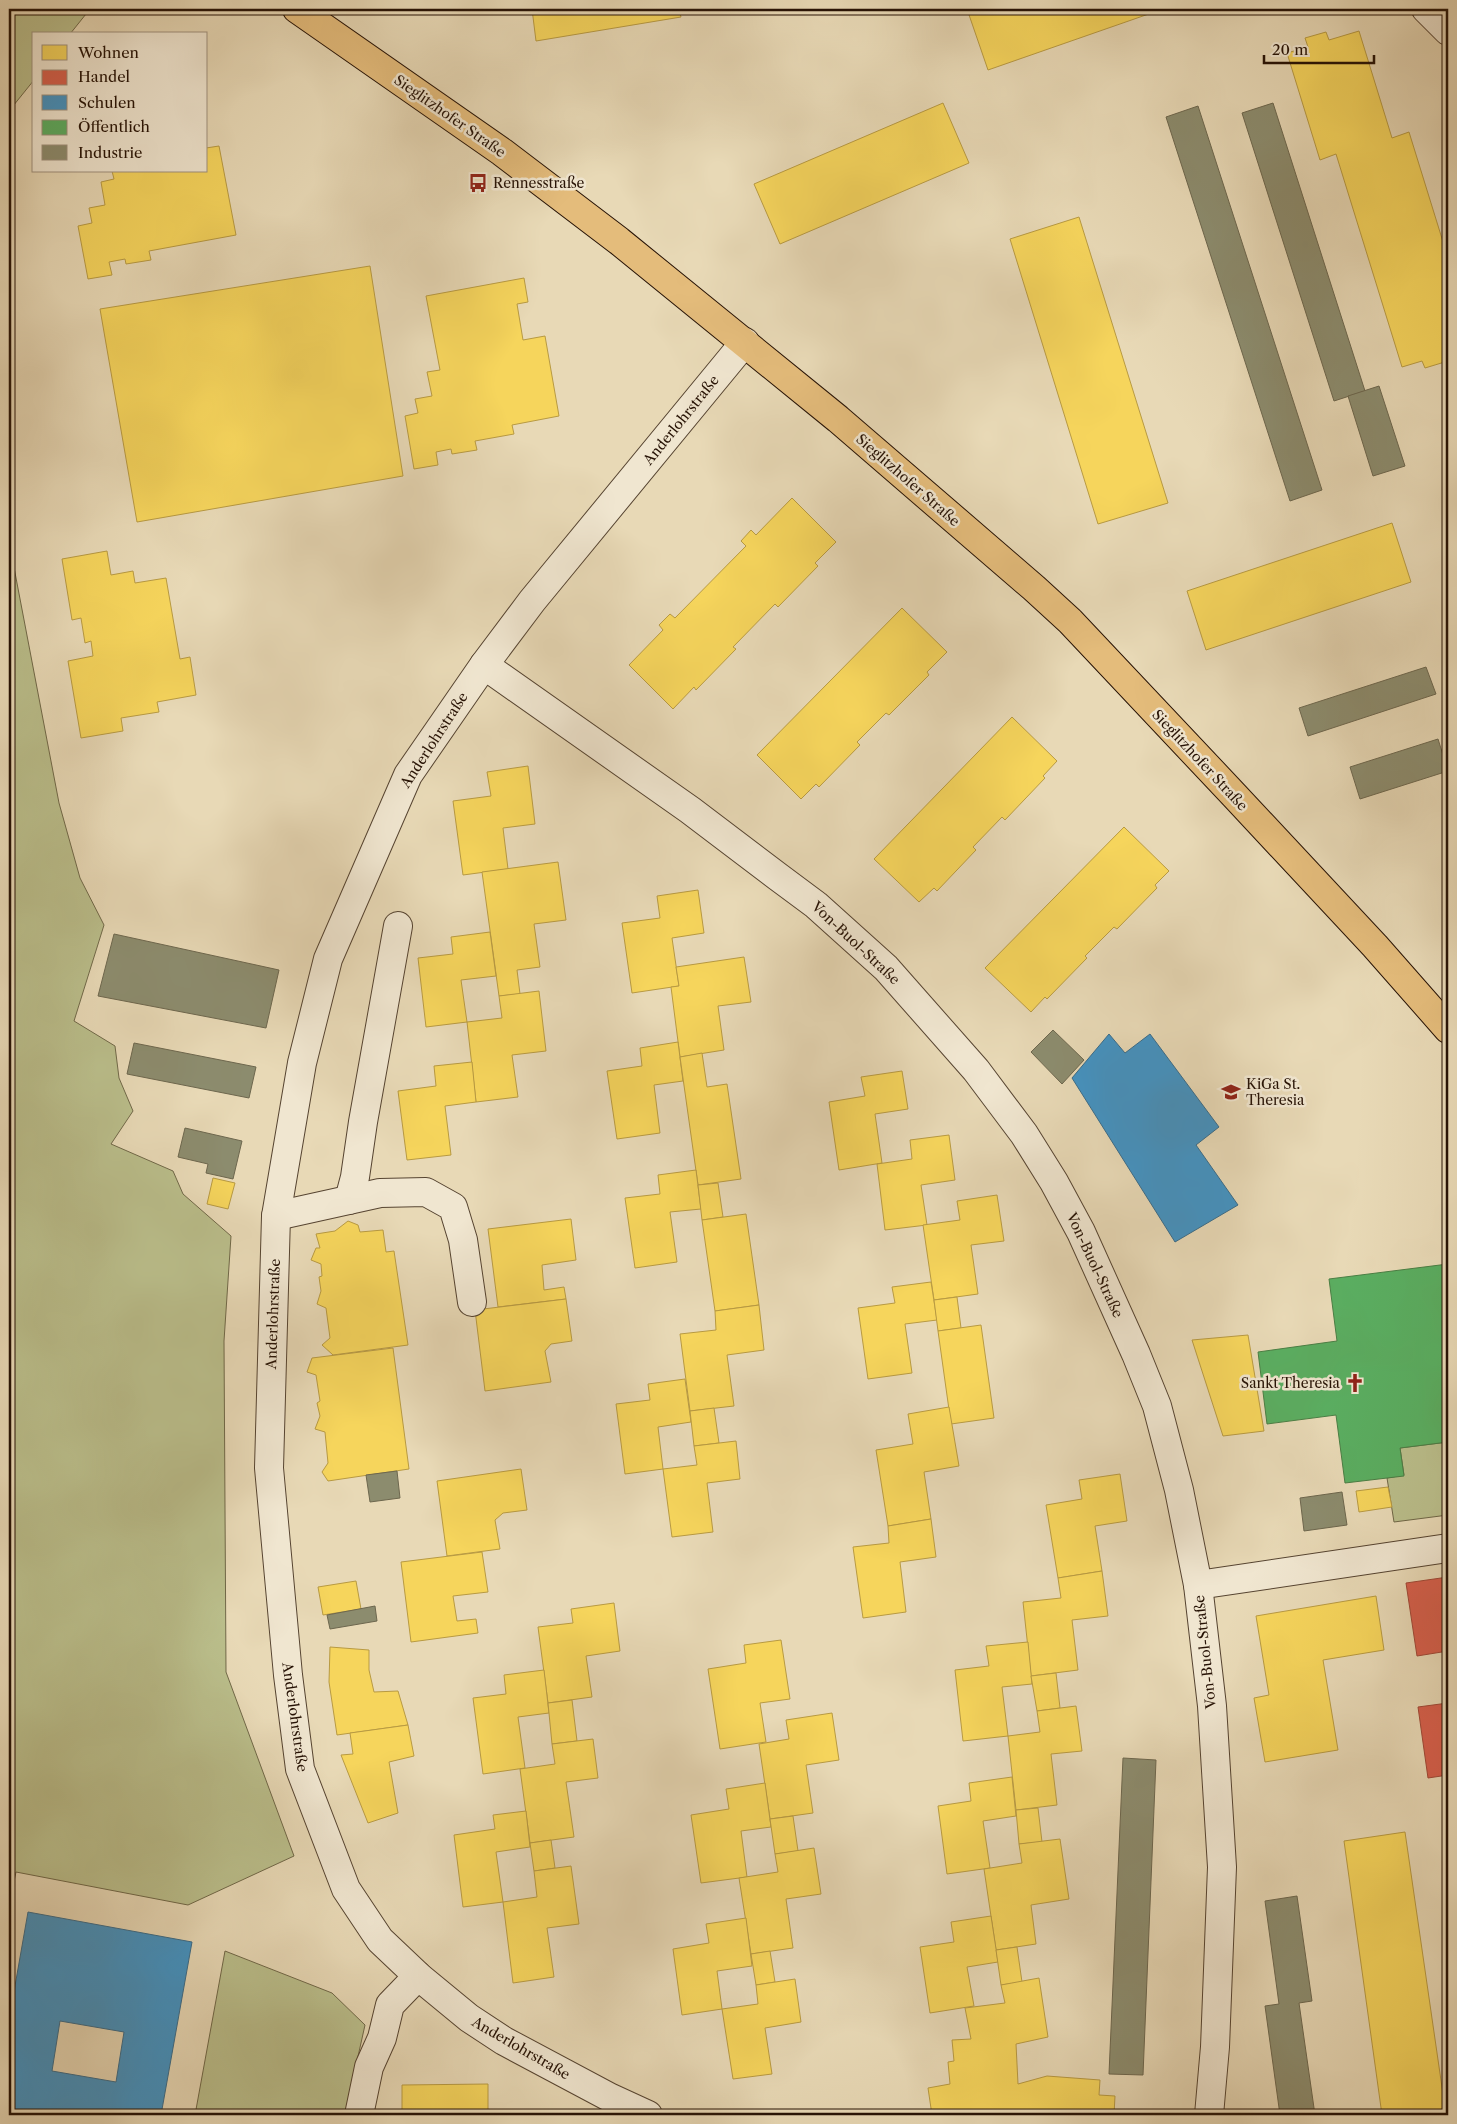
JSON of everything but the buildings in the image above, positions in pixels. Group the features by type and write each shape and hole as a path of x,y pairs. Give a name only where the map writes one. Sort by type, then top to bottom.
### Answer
{"main road":[{"name":"Sieglitzhofer Straße","path":"297,9 502,152 619,241 838,419 1070,621 1368,939 1448,1030"}],"street":[{"path":"1426,9 1448,31"},
{"name":"Anderlohrstraße","path":"648,2115 611,2098 504,2041 469,2018 418,1976 380,1940 346,1889 300,1769 288,1675 269,1468 276,1216 302,1063 328,959 408,775 484,665 532,601 745,342"},
{"name":"Von-Buol-Straße","path":"484,665 690,810 816,905 886,968 927,1012 982,1078 1024,1134 1054,1182 1080,1232 1136,1354 1156,1406 1179,1490 1198,1586 1212,1706 1222,1867 1215,2047 1209,2115"},
{"path":"349,1200 355,1177 398,926"},
{"path":"276,1216 380,1193 426,1192 453,1207 463,1240 472,1302"},
{"path":"1198,1586 1448,1548"},
{"path":"359,2115 369,2067 382,2038 390,2005 418,1976"}],"green space":[{"path":"9,9 90,9 72,32 32,32 32,82 9,111"},
{"path":"9,533 59,803 80,878 104,925 74,1021 115,1046 119,1078 133,1111 111,1144 173,1171 183,1194 231,1236 224,1341 226,1672 294,1856 188,1905 16,1872 9,1905"},
{"path":"1448,1442 1448,1515 1394,1522 1387,1478 1404,1475 1400,1448"},
{"path":"225,1951 332,1993 365,2025 345,2115 195,2115"}],"place":[{"name":"Rennesstraße","path":"478,183"},
{"name":"KiGa St. Theresia","path":"1231,1092"},
{"name":"Sankt Theresia","path":"1355,1383"}]}
